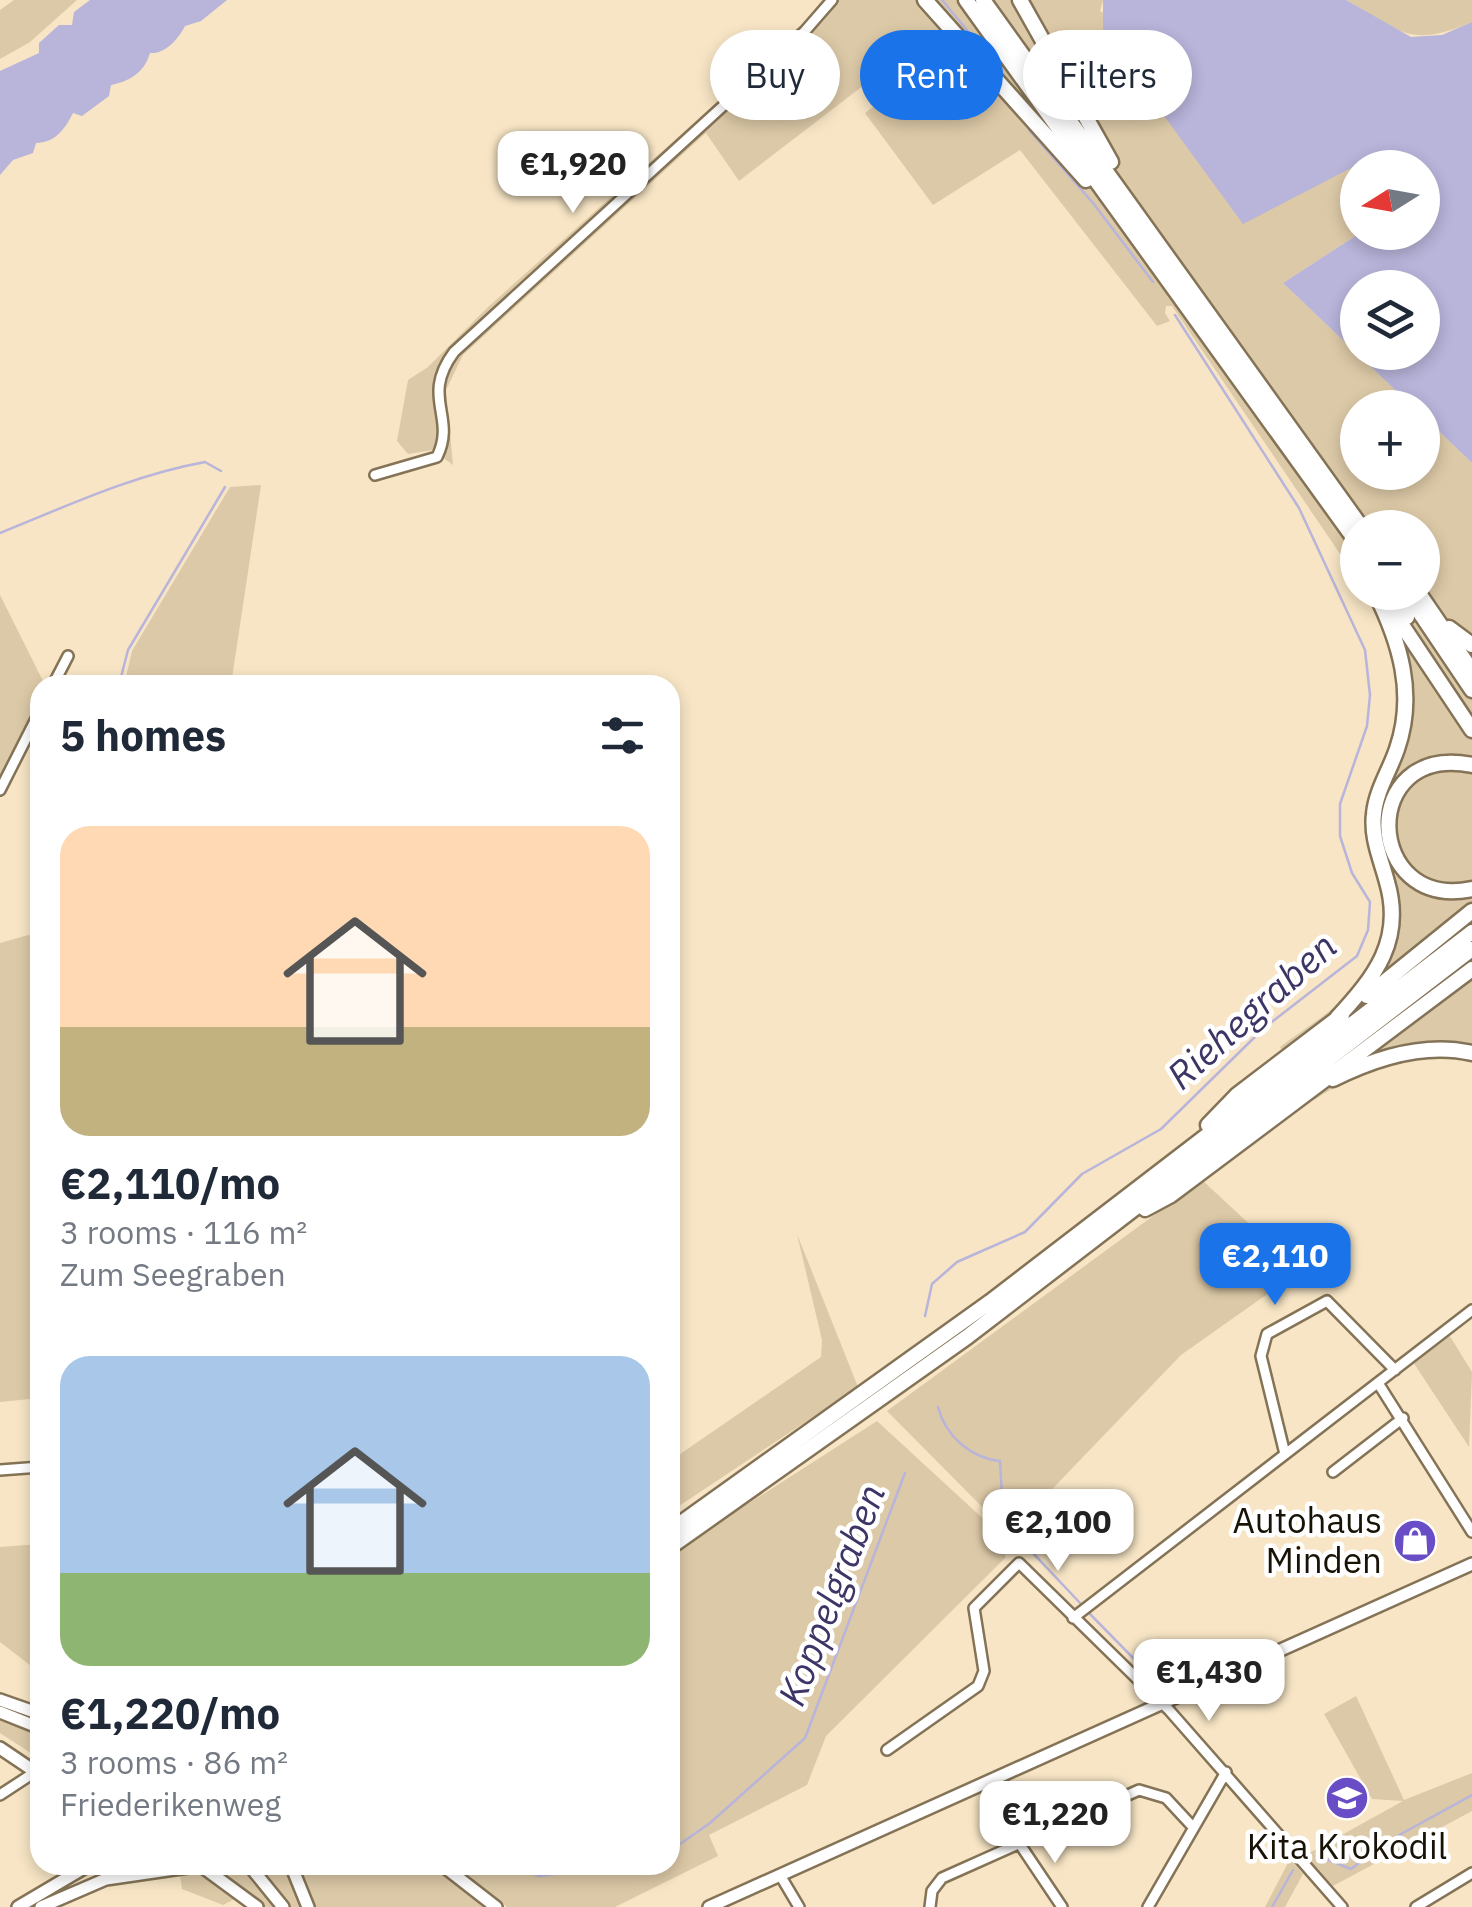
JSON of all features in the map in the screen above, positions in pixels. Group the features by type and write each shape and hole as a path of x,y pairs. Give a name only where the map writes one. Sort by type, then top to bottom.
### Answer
{"highway":[{"path":"925,0 1205,308 1350,510"},
{"path":"966,0 1118,212"},
{"path":"984,0 1132,203"},
{"path":"1020,0 1175,279 1190,313 1340,519"},
{"path":"1272,426 1340,531"},
{"path":"1318,462 1357,510"},
{"path":"1337,1018 1376,973 1392,934 1392,904 1374,838 1374,814 1400,736 1405,688 1385,610"},
{"path":"1390,610 1472,730"},
{"path":"1403,610 1472,714"},
{"path":"1418,610 1472,690"},
{"path":"1432,612 1472,646"},
{"path":"1432,612 1472,671"},
{"path":"1472,765 1435,764 1409,777 1392,803 1387,831 1395,858 1407,874 1440,891 1472,889"},
{"path":"1173,1162 1237,1095 1472,911"},
{"path":"680,1524 854,1404 1472,932"},
{"path":"680,1540 876,1404 1472,949"},
{"path":"1101,1234 1171,1194 1472,969"},
{"path":"1302,1096 1394,1054 1420,1050 1472,1053"}],"main road":[{"path":"709,1907 1472,1564"},
{"path":"0,1700 30,1710"},
{"path":"0,1712 30,1724"},
{"path":"0,1748 30,1769"},
{"path":"18,1907 72,1875"},
{"path":"40,1907 122,1875"},
{"path":"214,1875 257,1907"},
{"path":"257,1875 283,1907"},
{"path":"295,1875 308,1907"},
{"path":"455,1875 496,1907"}],"street":[{"path":"375,474 437,457 444,436 437,382 454,352 805,31 832,0"},
{"path":"59,675 68,656"},
{"path":"0,790 30,731"},
{"path":"1285,1454 1260,1356 1267,1334 1327,1301 1395,1370"},
{"path":"1073,1618 1472,1310"},
{"path":"1378,1382 1472,1532"},
{"path":"1333,1472 1403,1418"},
{"path":"0,1470 30,1468"},
{"path":"887,1750 978,1686 984,1672 974,1608 1020,1563 1163,1704 1342,1907"},
{"path":"1148,1907 1226,1772"},
{"path":"0,1796 30,1779"},
{"path":"930,1907 932,1890 942,1878 1144,1789 1166,1798 1192,1826"},
{"path":"1018,1844 1062,1907"},
{"path":"1416,1907 1472,1873"},
{"path":"780,1874 799,1907"}],"shaded area":[{"path":"14,0 77,0 30,42 0,59 0,10"},
{"path":"90,0 227,0 201,21 185,26 166,48 150,53 135,75 111,85 109,96 82,116 73,113 59,134 36,143 33,153 13,160 0,175 0,71 39,53 39,43 59,25 72,25 74,12"},
{"path":"823,0 1103,0 1100,11 1131,30 1023,30 1023,120 1192,120 1192,67 1340,158 1340,246 1283,283 1340,337 1340,370 1374,370 1395,390 1340,390 1340,490 1440,490 1440,432 1472,463 1472,1059 1429,1057 1389,1064 1314,1100 1280,1047 1353,991 1366,978 1383,947 1386,914 1369,851 1365,819 1392,739 1397,696 1392,654 1375,610 1440,610 1440,510 1340,510 1340,554 1172,306 1166,306 1165,313 1170,321 1157,326 1020,150 933,205 870,120 1003,120 1003,30 860,30 860,88 840,104 840,30 798,30"},
{"path":"1103,0 1346,0 1411,37 1442,35 1472,22 1472,463 1440,432 1440,390 1395,390 1374,370 1440,370 1440,270 1340,270 1340,337 1283,283 1340,246 1340,250 1440,250 1440,150 1340,150 1340,174 1243,224 1167,120 1192,120 1192,30 1104,30"},
{"path":"1346,0 1472,0 1472,22 1433,34 1406,33"},
{"path":"710,108 710,120 819,120 739,181 706,133 463,355 446,390 453,465 433,450 408,454 397,441 408,380 428,367 488,307"},
{"path":"261,485 232,675 126,675 132,651 230,487"},
{"path":"0,595 40,675 30,675 30,724 0,783"},
{"path":"30,936 30,1399 0,1402 0,943"},
{"path":"1202,1180 1300,1271 1181,1355 1009,1534 887,1411"},
{"path":"797,1234 858,1387 680,1505 680,1454 821,1357 822,1340"},
{"path":"1448,1333 1472,1372 1469,1447 1413,1362"},
{"path":"877,1421 991,1526 1006,1557 826,1736 807,1785 709,1835 718,1856 680,1875 680,1548"},
{"path":"30,1545 30,1665 0,1642 0,1547"},
{"path":"1356,1696 1404,1800 1472,1773 1472,1811 1333,1886 1302,1857 1403,1801 1372,1799 1324,1714"},
{"path":"30,1703 30,1752 0,1733 0,1704"},
{"path":"1290,1859 1303,1874 1285,1907 1265,1907"},
{"path":"180,1875 205,1875 235,1899 223,1905 182,1889"},
{"path":"225,1875 447,1875 487,1907 265,1907"},
{"path":"464,1875 680,1875 615,1907 507,1907"}],"waterway":[{"name":"Riehegraben","path":"942,0 967,30"},
{"name":"Riehegraben","path":"1029,130 1093,203 1153,282"},
{"name":"Riehegraben","path":"925,1316 932,1284 957,1262 1025,1232 1082,1174 1161,1129 1264,1028 1357,956 1368,930 1370,902 1352,873 1340,836 1340,804 1367,726 1370,695 1365,650 1299,508 1175,315"},
{"name":"Koppelgraben","path":"0,533 152,475 205,462 221,471"},
{"name":"Koppelgraben","path":"122,675 128,650 225,487"},
{"name":"Riehegraben","path":"938,1407 946,1427 960,1443 979,1455 1000,1461 1003,1513"},
{"name":"Koppelgraben","path":"680,1844 710,1823 805,1738 905,1473"},
{"name":"Riehegraben","path":"1015,1534 1081,1604"},
{"name":"Riehegraben","path":"1089,1613 1139,1664"},
{"name":"Riehegraben","path":"1318,1856 1351,1869 1392,1839 1472,1795"},
{"path":"1272,1907 1293,1870"},
{"name":"Koppelgraben","path":"537,1875 547,1875"}],"place":[{"name":"Autohaus Minden","path":"1415,1541"},
{"name":"Kita Krokodil","path":"1347,1798"}]}
